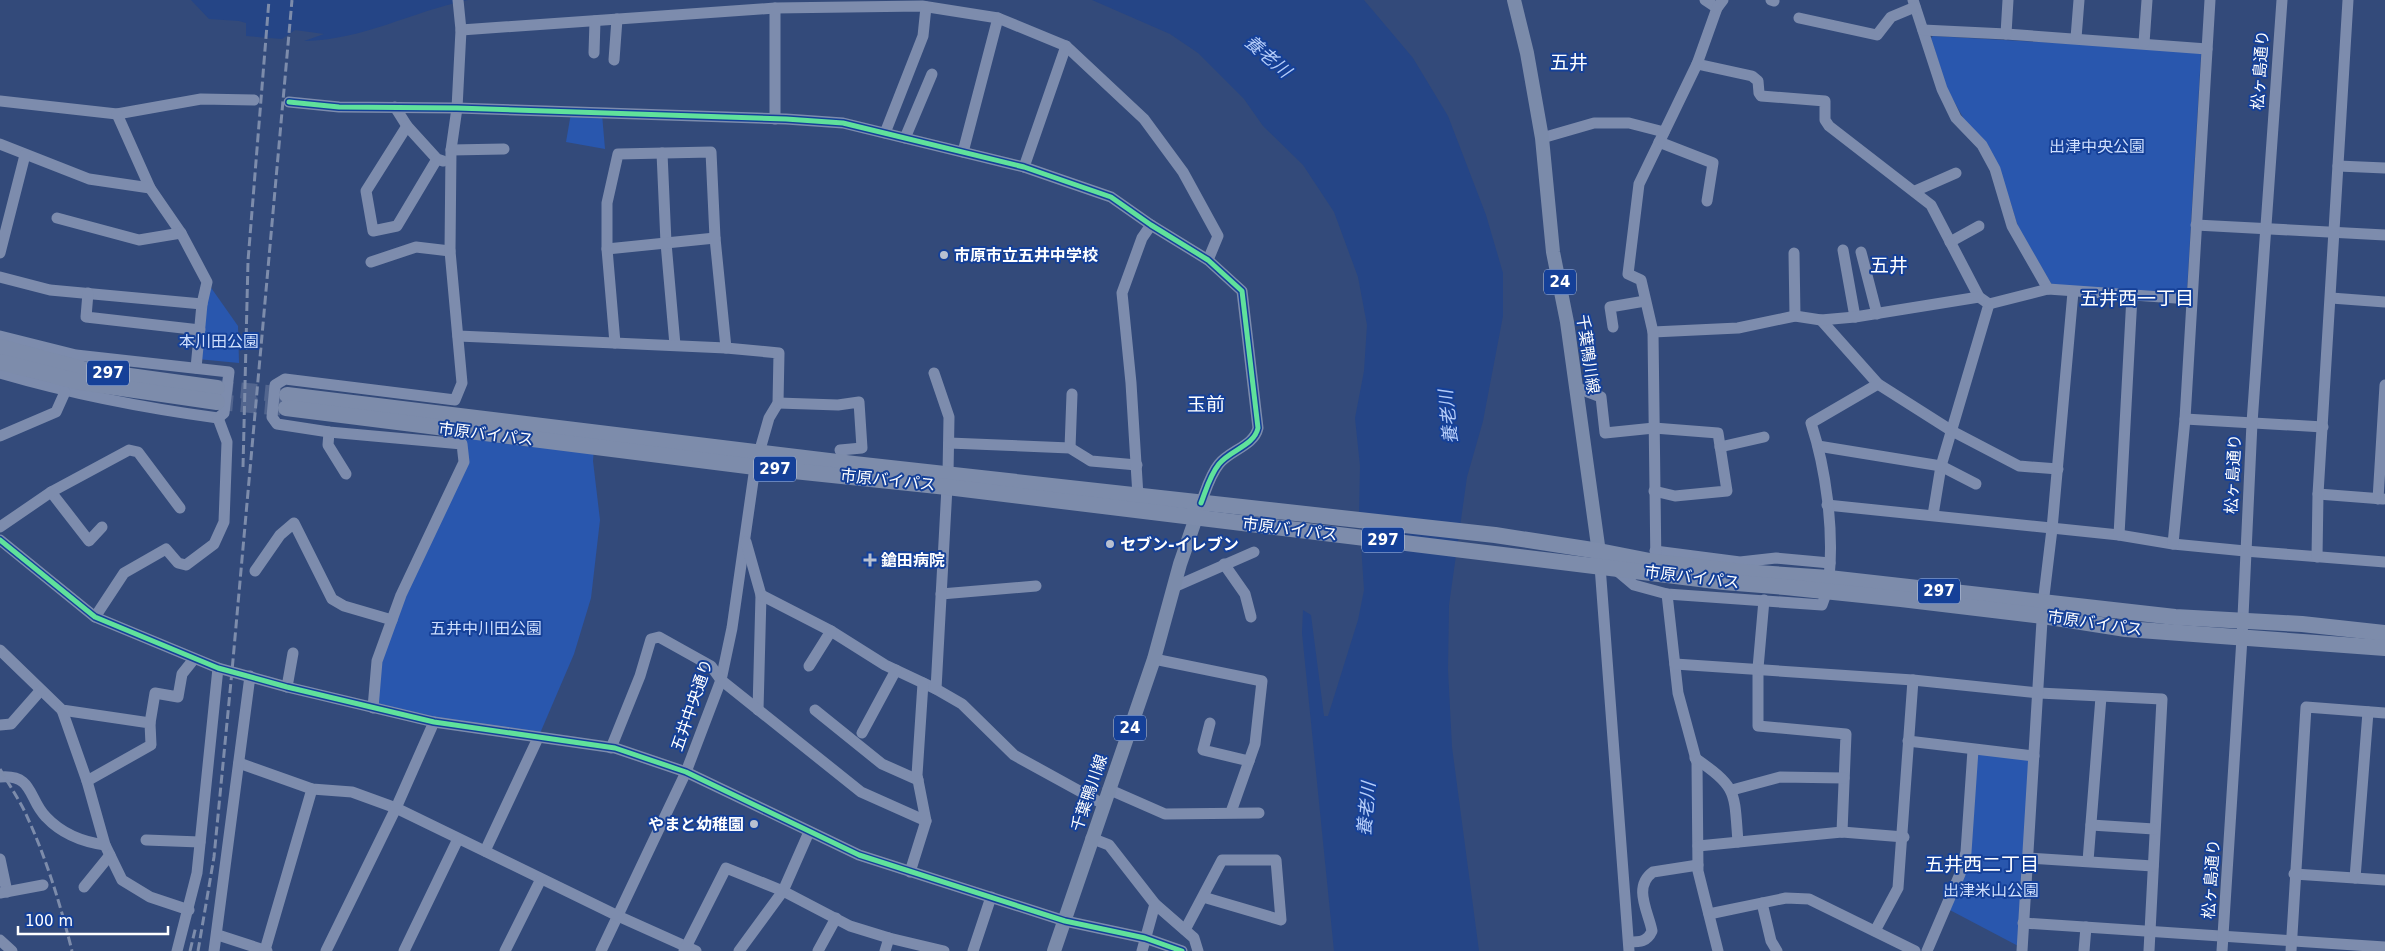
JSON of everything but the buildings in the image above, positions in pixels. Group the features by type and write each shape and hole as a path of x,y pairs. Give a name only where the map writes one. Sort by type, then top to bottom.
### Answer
{"highway":[{"name":"297","path":"0,346 43,360 218,403"},
{"name":"297","path":"0,362 80,382 218,403"},
{"name":"市原バイパス","path":"286,402 757,460 947,480 1199,511 1264,518 1495,535 1604,561 1655,562"},
{"name":"市原バイパス","path":"947,480 1138,496 1199,511"},
{"name":"市原バイパス","path":"1264,518 1501,554 1604,561 1655,562 1724,582 1829,577 2043,610 2126,629 2385,648"},
{"name":"市原バイパス","path":"2043,610 2243,621 2385,632"}],"main road":[{"name":"千葉鴨川線","path":"1514,0 1527,53 1542,138 1553,252 1567,322 1575,387 1604,561"},
{"name":"千葉鴨川線","path":"1054,951 1091,838 1154,660 1180,564 1199,511"}],"street":[{"path":"1705,0 1720,4 1698,64 1639,184 1628,274 1641,280 1653,332 1655,562 1740,562 1776,558 1829,577"},
{"path":"2006,34 2008,0"},
{"path":"2076,38 2079,0"},
{"path":"2144,43 2147,0"},
{"path":"2172,544 2185,419 2190,299 2210,0"},
{"name":"松ヶ島通り","path":"2222,951 2243,621 2252,423 2282,0"},
{"path":"2316,557 2318,494 2348,0"},
{"path":"373,708 377,661 401,595 464,462 462,444 329,432 277,424 272,417 275,385 285,379 455,400 462,383 450,251 450,150 457,108 461,30 458,3"},
{"path":"1800,18 1877,35 1891,16 1914,4 1942,89 1956,118 1982,145 1995,169 2012,226 2048,289"},
{"path":"461,30 775,8 926,7 998,18 1066,46 1144,119 1183,172 1218,236 1208,260"},
{"path":"885,133 923,36 926,7"},
{"path":"775,8 775,119"},
{"path":"963,152 998,18"},
{"path":"614,60 617,19"},
{"path":"594,53 595,21"},
{"path":"1923,30 2076,38 2207,49"},
{"path":"1024,167 1066,46"},
{"path":"1698,64 1752,76 1758,81 1761,96 1825,101 1825,120 1829,126 1931,205 1979,297 1989,304 2048,289 2190,299"},
{"path":"905,138 932,74"},
{"path":"0,101 117,114 201,99 254,100"},
{"path":"288,102 339,107 457,108 843,123 1024,167 1111,197 1151,225 1208,260 1242,291 1258,428 1252,439 1218,465 1199,511"},
{"path":"395,107 407,126 437,159 450,164"},
{"path":"117,114 150,188 181,233 207,282 202,304 196,368"},
{"path":"1542,138 1594,123 1629,123 1662,137 1712,163 1706,201"},
{"path":"407,126 366,191 373,231 397,226 437,159"},
{"path":"0,144 89,179 150,188"},
{"path":"450,150 504,149"},
{"path":"615,343 607,250 607,203 618,154 711,152 716,238 726,348"},
{"path":"662,153 666,243 675,346"},
{"path":"0,253 25,155"},
{"path":"2338,166 2385,168"},
{"path":"1915,192 1956,172"},
{"path":"57,218 139,240 181,233"},
{"path":"1138,496 1122,293 1142,238 1151,225"},
{"path":"2196,225 2385,235"},
{"path":"1950,242 1979,226"},
{"path":"607,250 716,238"},
{"path":"371,262 416,247 450,251"},
{"path":"1842,250 1855,317"},
{"path":"1861,252 1877,314"},
{"path":"1794,253 1795,316"},
{"path":"0,278 50,290 202,304"},
{"path":"2022,951 2043,610 2074,292"},
{"path":"88,293 86,317 200,330"},
{"path":"2119,535 2132,296"},
{"path":"1653,332 1738,328 1795,316 1821,320 1855,317 1979,297"},
{"path":"2331,298 2385,302"},
{"path":"1613,327 1610,307 1645,301"},
{"path":"1932,515 1941,466 1989,304"},
{"path":"1821,320 1878,384 1952,431 2019,466 2058,469"},
{"path":"0,336 76,355 229,372 224,413 218,403"},
{"path":"458,336 726,348 779,353 778,403 838,405 859,402 862,448 840,450"},
{"path":"0,373 65,392 145,408 218,403"},
{"path":"934,373 949,417 936,689"},
{"path":"1604,561 1634,585 1667,594 1822,605 1829,577 1826,505 1818,446 1811,423 1878,384"},
{"path":"2318,494 2381,499 2385,386"},
{"path":"1575,387 1601,397 1605,433 1654,428 1718,432 1728,491 1675,496 1654,492"},
{"path":"0,436 56,412 65,392"},
{"path":"1070,448 1072,394"},
{"path":"95,617 124,573 166,549 178,563 186,565 214,544 224,522 227,442 218,403"},
{"name":"五井中央通り","path":"601,951 686,772 721,680 732,628 757,460 770,418 778,403"},
{"path":"2185,419 2323,427"},
{"path":"329,432 328,445 346,474"},
{"path":"1720,447 1764,437"},
{"path":"949,443 1070,448 1091,461 1137,465"},
{"path":"1818,446 1941,466 1976,484"},
{"path":"0,527 51,492 129,450 138,452 180,508"},
{"path":"51,492 89,541 102,527"},
{"path":"1826,505 2119,535 2172,544 2385,562"},
{"path":"255,571 280,535 294,524 332,599 344,606 392,620"},
{"path":"745,539 761,595 758,710"},
{"path":"0,540 95,617 218,668 287,687 434,722 611,748 686,772 859,855 1065,921 1145,938 1182,951"},
{"path":"1174,587 1254,552"},
{"path":"1604,561 1629,946 1643,942 1652,931 1643,899 1645,880 1649,875 1652,872 1698,865"},
{"path":"1224,564 1245,594 1251,617"},
{"path":"942,594 1036,586"},
{"path":"1667,594 1678,693 1695,758 1698,865 1718,951"},
{"path":"761,595 831,631 896,670 923,682 962,704 1014,755 1103,804"},
{"path":"1764,600 1758,668 1758,726 1846,734 1842,832"},
{"path":"809,666 831,631"},
{"path":"611,748 640,676 651,639 659,637 711,666 721,680 861,792 926,821"},
{"path":"0,650 40,691 62,710 87,781 108,850 122,880 150,897 189,910"},
{"path":"287,687 293,653"},
{"path":"87,781 150,745 150,722 155,693 178,697 182,674 194,659"},
{"path":"1154,660 1262,681 1254,744 1231,812"},
{"path":"1676,664 1758,668 1913,680 2039,693 2162,699 2149,951"},
{"path":"177,951 189,910 200,842 218,668"},
{"path":"862,732 896,670"},
{"path":"214,951 218,935 250,676"},
{"path":"1875,931 1898,888 1904,837 1908,741 1913,680"},
{"path":"910,872 926,821 918,780 923,682"},
{"path":"0,725 11,724 40,691"},
{"path":"2088,860 2101,697"},
{"path":"2291,945 2306,707 2385,713"},
{"path":"62,710 150,722"},
{"path":"815,710 882,764 918,780"},
{"path":"2355,878 2368,712"},
{"path":"326,951 396,808 434,722"},
{"path":"1210,723 1203,750 1249,760"},
{"path":"485,851 538,738"},
{"path":"1908,741 2034,756"},
{"path":"1927,951 1957,882 1966,852 1972,750"},
{"path":"1695,758 1722,776 1732,790 1738,842"},
{"path":"239,763 312,788 352,792 396,808 458,840 485,851 689,949 726,868 783,892 850,926 888,938 944,951"},
{"path":"0,777 17,777 24,782 44,815 66,832 108,850"},
{"path":"1732,790 1780,777 1844,778"},
{"path":"218,935 266,951 312,788"},
{"path":"1108,789 1165,814 1259,813"},
{"path":"2090,825 2154,829"},
{"path":"739,951 783,892 809,832"},
{"path":"1698,846 1842,832 1904,837"},
{"path":"1091,838 1109,846 1155,904 1194,938 1198,951"},
{"path":"146,840 200,842"},
{"path":"404,951 458,840"},
{"path":"84,887 108,850"},
{"path":"2027,858 2088,860 2153,866"},
{"path":"0,859 4,892 43,885"},
{"path":"1185,930 1222,860 1276,860 1282,920 1203,897"},
{"path":"2294,874 2385,880"},
{"path":"505,951 541,879"},
{"path":"973,951 991,897"},
{"path":"1709,914 1786,898 1809,899 1915,951"},
{"path":"1762,903 1771,941 1777,951"},
{"path":"1142,951 1155,904"},
{"path":"818,951 836,918"},
{"path":"2023,923 2151,931 2291,945 2385,947"},
{"path":"2084,951 2086,926"},
{"path":"885,951 888,938"},
{"path":"0,940 12,951"}],"green space":[{"name":"出津中央公園","path":"1933,36 2198,51 2201,54 2187,291 2184,296 2052,285 2018,227 2010,201 1947,89 1931,38"},
{"path":"571,113 602,114 605,149 566,142"},
{"name":"本川田公園","path":"207,282 238,326 239,363 197,359"},
{"name":"五井中川田公園","path":"466,431 594,447 593,461 600,520 591,598 574,654 538,738 373,708 377,661 464,462 462,444"},
{"name":"出津米山公園","path":"1973,750 2034,756 2022,948 1946,908 1960,874"}],"water":[{"path":"191,0 468,0 347,36 304,41 324,34 295,30 282,39 246,36 246,23 209,19"},
{"name":"養老川","path":"1092,0 1364,0 1413,58 1448,116 1486,215 1503,273 1503,316 1483,421 1467,477 1449,605 1448,670 1452,747 1479,951 1334,951 1302,633 1303,610 1311,615 1324,716 1328,716 1358,620 1364,590 1359,513 1360,466 1355,418 1364,371 1367,325 1358,277 1334,212 1303,165 1263,126 1244,99 1198,53 1170,34"}],"tunnel":[{"path":"217,388 287,395"},
{"path":"217,402 286,408"}],"railway":[{"path":"243,467 248,261 269,0"},
{"path":"198,951 214,857 292,0"},
{"path":"0,769 25,812 40,846 72,951"},
{"path":"190,951 196,926"}],"cycle path":[{"path":"289,102 339,107 457,108 786,119 843,123 1024,167 1111,197 1151,225 1208,260 1242,291 1258,428 1256,434 1247,444 1229,455 1219,464 1201,503"},
{"path":"0,540 95,617 218,668 287,687 434,722 615,748 686,772 859,855 1065,921 1145,938 1182,951"}],"place":[{"name":"市原市立五井中学校","path":"944,255"},
{"name":"セブン-イレブン","path":"1110,544"},
{"name":"鎗田病院","path":"870,560"},
{"name":"やまと幼稚園","path":"754,824"}],"district":[{"name":"五井","path":"1569,62"},
{"name":"五井","path":"1889,265"},
{"name":"五井西一丁目","path":"2137,298"},
{"name":"玉前","path":"1206,404"},
{"name":"五井西二丁目","path":"1982,864"}]}
